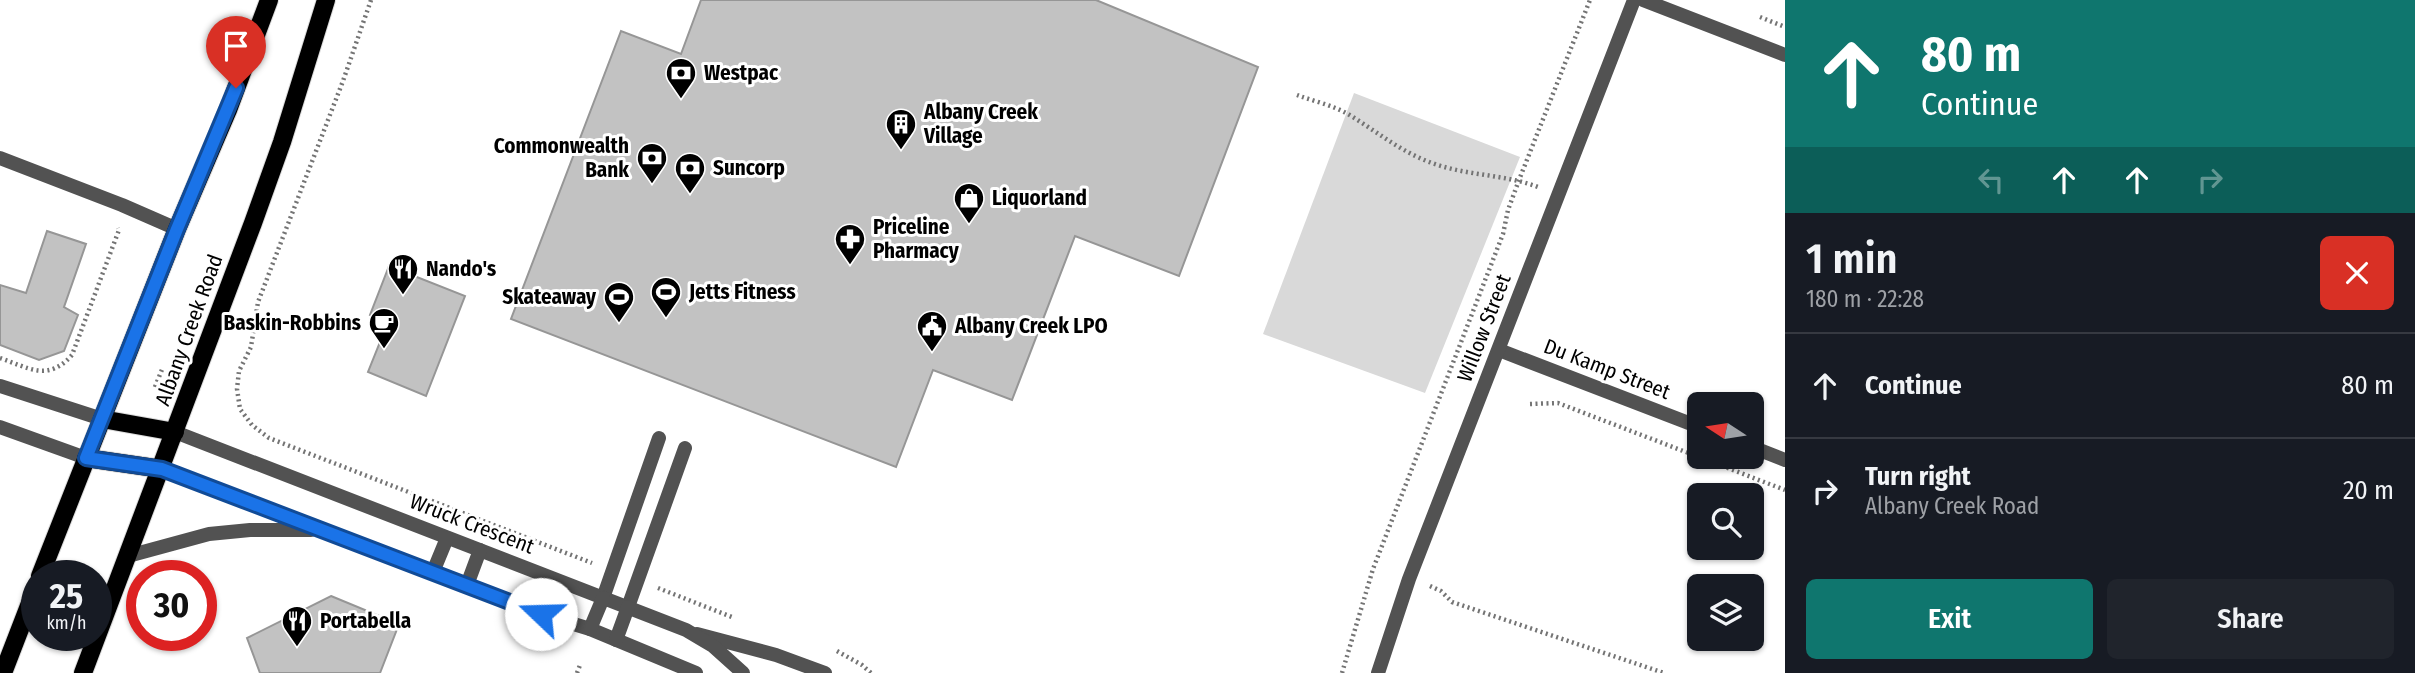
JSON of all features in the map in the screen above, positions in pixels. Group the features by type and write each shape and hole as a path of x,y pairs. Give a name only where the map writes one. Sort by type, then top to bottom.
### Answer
{"main road":[{"path":"46,560 177,229 228,110 269,0"},
{"name":"Albany Creek Road","path":"83,673 162,469 278,153 326,0"},
{"path":"102,419 175,432"},
{"path":"86,458 162,469"},
{"path":"3,673 21,626"}],"street":[{"name":"Willow Street","path":"1378,673 1409,579 1634,0"},
{"path":"1643,0 1785,55"},
{"path":"0,158 177,229"},
{"name":"Du Kamp Street","path":"1499,349 1687,422"},
{"path":"0,386 102,419"},
{"path":"0,427 86,458"},
{"name":"Wruck Crescent","path":"175,432 685,630 713,646 744,673"},
{"path":"590,629 659,438"},
{"path":"616,640 685,448"},
{"path":"1764,452 1785,460"},
{"path":"162,469 541,614 590,629 696,673"},
{"path":"128,556 209,534 250,530 323,531"},
{"path":"433,572 447,538"},
{"path":"467,585 480,550"},
{"path":"685,630 825,673"}],"path":[{"path":"371,0 343,81 258,302 251,347 237,378 240,409 252,425 269,438 612,570"},
{"path":"1342,673 1373,569 1505,228 1508,210 1519,180 1590,0"},
{"path":"1297,95 1345,113 1386,140 1432,163 1453,170 1519,180 1558,195"},
{"path":"0,358 37,371 54,370 72,355 120,230 114,220"},
{"path":"155,387 163,367"},
{"path":"1530,404 1558,403 1785,490"},
{"path":"1409,579 1438,589 1452,602 1664,673"},
{"path":"637,580 737,618"},
{"path":"834,649 871,673"},
{"path":"577,673 580,664"}],"shaded area":[{"path":"1354,93 1520,157 1425,393 1263,334"}],"building":[{"name":"Albany Creek Village","path":"701,0 1096,0 1258,67 1179,276 1075,236 1012,400 933,370 896,467 511,319 621,31 681,54"},
{"path":"47,231 86,244 64,307 78,315 64,351 39,360 0,345 0,285 26,293"},
{"path":"389,266 465,296 426,396 368,372 388,322 370,315"},
{"path":"331,596 399,624 380,673 260,673 247,638"}],"place":[{"name":"Westpac","path":"681,100"},
{"name":"Albany Creek Village","path":"901,151"},
{"name":"Commonwealth Bank","path":"652,185"},
{"name":"Suncorp","path":"690,195"},
{"name":"Liquorland","path":"969,225"},
{"name":"Priceline Pharmacy","path":"850,266"},
{"name":"Nando's","path":"403,296"},
{"name":"Jetts Fitness","path":"666,319"},
{"name":"Skateaway","path":"619,324"},
{"name":"Baskin-Robbins","path":"384,350"},
{"name":"Albany Creek LPO","path":"932,353"},
{"name":"Portabella","path":"297,648"}],"route":[{"path":"236,88 86,458 162,469 541,614"}]}
